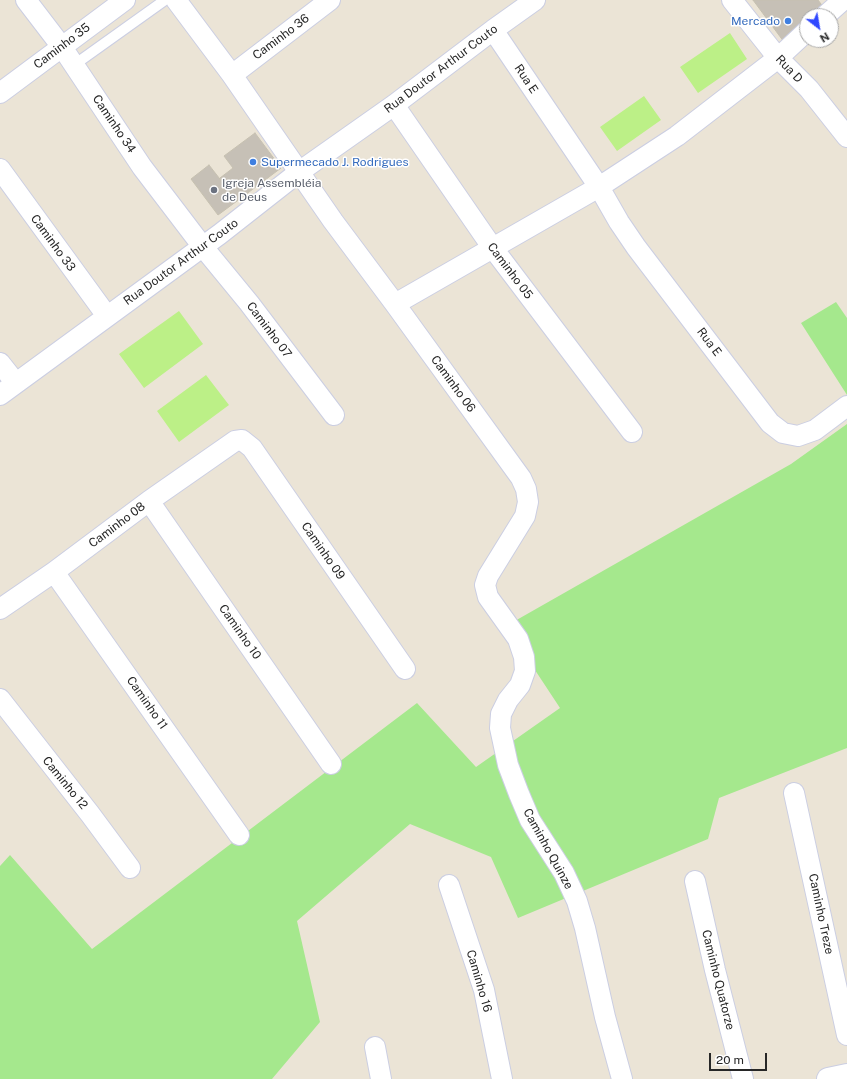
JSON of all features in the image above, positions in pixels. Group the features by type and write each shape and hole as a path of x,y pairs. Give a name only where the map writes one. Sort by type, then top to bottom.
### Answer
{"street":[{"name":"Caminho 34","path":"26,0 62,47 142,167 203,247"},
{"name":"Caminho 35","path":"0,93 125,0"},
{"name":"Caminho 06","path":"176,0 232,75 333,221 521,478 526,489 528,502 525,516 488,576 485,585 488,597 495,608"},
{"name":"Caminho 36","path":"232,75 330,0"},
{"name":"Rua Doutor Arthur Couto","path":"8,388 203,247 299,172 394,105 535,0"},
{"name":"Rua D","path":"732,0 778,58 809,89 847,137"},
{"path":"834,8 843,0"},
{"name":"Rua E","path":"493,30 599,187 619,222 636,247 770,423 783,433 798,436 815,430 847,406"},
{"path":"395,304 599,187 677,136 778,58 799,38"},
{"name":"Caminho 05","path":"394,105 492,248 632,432"},
{"name":"Caminho 33","path":"0,169 107,316"},
{"name":"Caminho 07","path":"203,247 249,303 334,415"},
{"path":"0,363 8,388"},
{"name":"Caminho 08","path":"0,609 54,572 149,501 235,440"},
{"name":"Caminho 09","path":"235,440 242,440 252,448 405,669"},
{"name":"Caminho 10","path":"149,501 331,764"},
{"name":"Caminho 11","path":"54,572 239,835"},
{"name":"Caminho Quinze","path":"495,608 518,639 524,657 525,672 520,685 508,700 501,714 500,728 508,765 530,820 564,873 577,901 585,928 605,1017 622,1079"},
{"name":"Caminho 12","path":"0,699 90,814 130,868"},
{"name":"Caminho Treze","path":"794,794 847,1035"},
{"name":"Caminho Quatorze","path":"695,881 715,970 743,1079"},
{"name":"Caminho 16","path":"449,884 484,990 502,1079"},
{"path":"375,1047 382,1079"},
{"path":"828,1079 847,1075"}],"lane":[{"path":"74,65 165,0"}],"green space":[{"path":"730,33 747,59 698,93 680,67"},
{"path":"644,96 661,120 617,151 600,127"},
{"path":"836,302 847,318 847,395 801,323"},
{"path":"179,311 203,344 144,388 119,354"},
{"path":"206,375 229,405 179,442 157,411"},
{"path":"847,424 847,748 719,798 708,839 518,918 491,857 410,824 297,921 320,1022 272,1079 0,1079 0,866 10,855 92,949 417,703 476,767 560,708 506,626 791,464"}],"building":[{"name":"Mercado","path":"753,0 818,0 824,8 799,8 799,32 784,42"},
{"name":"Supermecado J. Rodrigues","path":"255,133 281,168 237,201 220,178 233,168 224,156"},
{"name":"Igreja Assembléia de Deus","path":"209,165 237,201 218,215 191,179"}],"place":[{"name":"Mercado","path":"788,21"},
{"name":"Supermecado J. Rodrigues","path":"253,162"},
{"name":"Igreja Assembléia de Deus","path":"214,190"}]}
